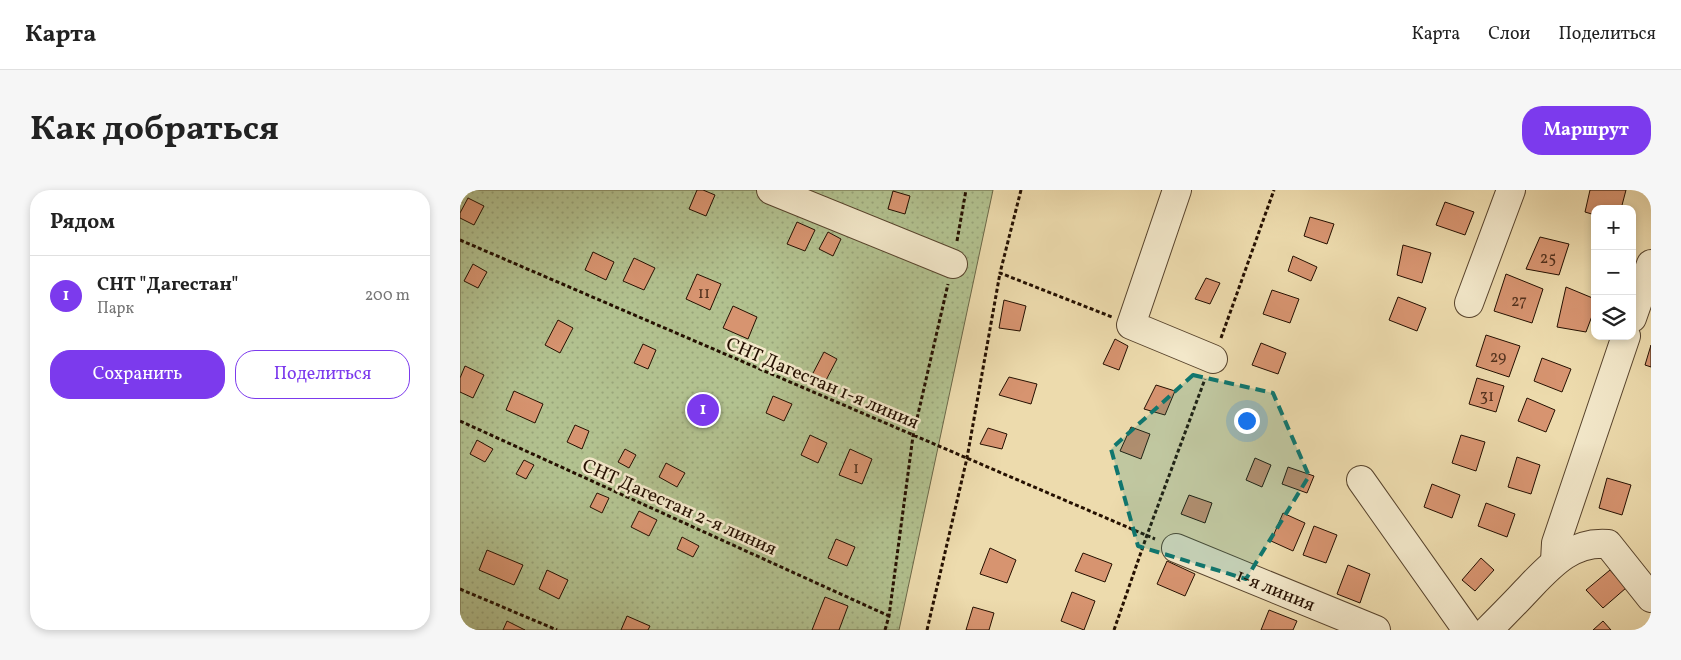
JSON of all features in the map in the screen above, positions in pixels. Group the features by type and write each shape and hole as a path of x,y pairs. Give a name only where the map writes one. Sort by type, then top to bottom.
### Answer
{"street":[{"path":"771,190 953,264"},
{"path":"1177,190 1131,325 1213,359"},
{"path":"1469,303 1511,190"},
{"path":"1636,307 1651,264"},
{"path":"1555,561 1556,542 1625,340"},
{"path":"1361,480 1468,630"},
{"path":"1488,630 1555,561 1577,548 1594,543 1608,544 1651,598"},
{"name":"1-я линия","path":"1176,548 1376,630"}],"path":[{"path":"885,630 889,616 913,436 953,264 966,190"},
{"path":"927,630 967,458 1000,273 1021,190"},
{"name":"СНТ Дагестан 1-я линия","path":"460,240 1176,548"},
{"path":"1000,273 1131,325"},
{"name":"СНТ Дагестан 2-я линия","path":"460,421 889,616"},
{"path":"1114,630 1147,536"},
{"path":"460,589 557,630"}],"highlighted area":[{"path":"1193,375 1273,393 1309,476 1246,579 1138,546 1111,449"}],"green space":[{"path":"460,190 993,190 899,630 460,630"}],"building":[{"path":"697,190 703,190 715,195 706,216 689,209"},
{"path":"1590,190 1626,190 1622,205 1591,205 1591,214 1585,212"},
{"path":"893,191 910,196 905,214 888,209"},
{"path":"468,198 484,206 474,225 460,218 460,213"},
{"path":"1445,202 1474,212 1465,235 1436,225"},
{"path":"1310,217 1334,224 1327,244 1304,236"},
{"path":"797,222 815,230 805,251 787,244"},
{"path":"828,232 841,239 833,256 819,249"},
{"path":"1540,237 1569,244 1559,275 1526,269"},
{"path":"1403,245 1431,253 1422,283 1397,275"},
{"path":"593,252 614,262 606,280 585,270"},
{"path":"1293,256 1317,267 1311,281 1288,271"},
{"path":"634,258 655,268 644,290 623,281"},
{"path":"473,264 487,272 478,288 464,281"},
{"path":"697,274 721,284 710,310 686,299"},
{"path":"1506,274 1543,289 1532,323 1494,311"},
{"path":"1206,278 1220,283 1210,304 1195,299"},
{"path":"1566,287 1591,297 1591,319 1586,332 1557,327"},
{"path":"1272,290 1299,299 1290,323 1263,314"},
{"path":"1398,297 1426,308 1417,331 1389,320"},
{"path":"1004,300 1026,306 1020,331 999,328"},
{"path":"733,306 757,317 748,339 723,328"},
{"path":"558,320 573,328 560,353 545,345"},
{"path":"1486,335 1520,346 1509,377 1476,366"},
{"path":"1115,339 1128,346 1119,370 1103,364"},
{"path":"1261,343 1286,353 1278,374 1252,365"},
{"path":"643,344 656,350 648,369 634,363"},
{"path":"1651,345 1651,367 1645,365"},
{"path":"824,352 837,359 824,384 811,377"},
{"path":"1542,358 1571,369 1562,392 1534,381"},
{"path":"465,366 484,375 473,398 460,392 460,378"},
{"path":"1009,377 1037,384 1031,404 999,395"},
{"path":"1477,378 1504,386 1496,412 1469,404"},
{"path":"1156,385 1175,391 1165,415 1144,409"},
{"path":"514,391 543,404 535,423 506,410"},
{"path":"773,396 792,404 784,421 766,413"},
{"path":"1527,398 1555,410 1546,432 1518,421"},
{"path":"575,425 589,431 582,449 567,442"},
{"path":"1131,427 1150,434 1141,459 1120,451"},
{"path":"988,428 1007,434 1002,449 980,444"},
{"path":"810,435 827,443 818,463 801,455"},
{"path":"1461,435 1485,442 1476,471 1452,463"},
{"path":"477,440 493,449 485,462 470,454"},
{"path":"625,449 636,455 629,468 618,462"},
{"path":"850,449 872,459 862,484 839,475"},
{"path":"1517,457 1540,465 1531,494 1508,487"},
{"path":"1255,458 1271,465 1262,487 1246,480"},
{"path":"524,460 534,465 526,479 516,474"},
{"path":"666,463 685,473 677,487 659,477"},
{"path":"1288,467 1314,476 1307,493 1282,484"},
{"path":"1607,478 1631,485 1622,515 1599,508"},
{"path":"1432,484 1460,495 1452,518 1424,507"},
{"path":"597,493 609,498 602,513 590,507"},
{"path":"1189,495 1212,503 1205,523 1181,514"},
{"path":"1486,503 1515,514 1507,537 1478,526"},
{"path":"639,511 657,520 649,536 631,527"},
{"path":"1283,513 1305,523 1293,551 1271,541"},
{"path":"1314,526 1337,535 1326,563 1303,555"},
{"path":"682,537 699,546 693,557 677,549"},
{"path":"836,539 855,547 847,566 828,558"},
{"path":"990,548 1016,560 1007,583 980,574"},
{"path":"487,550 523,565 514,585 479,570"},
{"path":"1083,553 1112,564 1105,582 1075,571"},
{"path":"1481,558 1494,570 1475,591 1462,580"},
{"path":"1167,561 1195,574 1185,596 1157,584"},
{"path":"1348,565 1370,574 1360,603 1337,594"},
{"path":"547,570 568,580 559,599 539,589"},
{"path":"1610,570 1626,588 1603,608 1586,590"},
{"path":"1072,592 1095,601 1084,630 1061,621"},
{"path":"825,597 848,606 839,630 812,630"},
{"path":"973,607 994,613 989,630 966,630"},
{"path":"1269,610 1297,621 1293,630 1261,630"},
{"path":"627,616 650,626 648,630 621,630"},
{"path":"507,621 525,630 503,630"},
{"path":"1603,621 1611,630 1593,630"}],"place":[{"name":"СНТ \"Дагестан\"","path":"703,410"}]}
